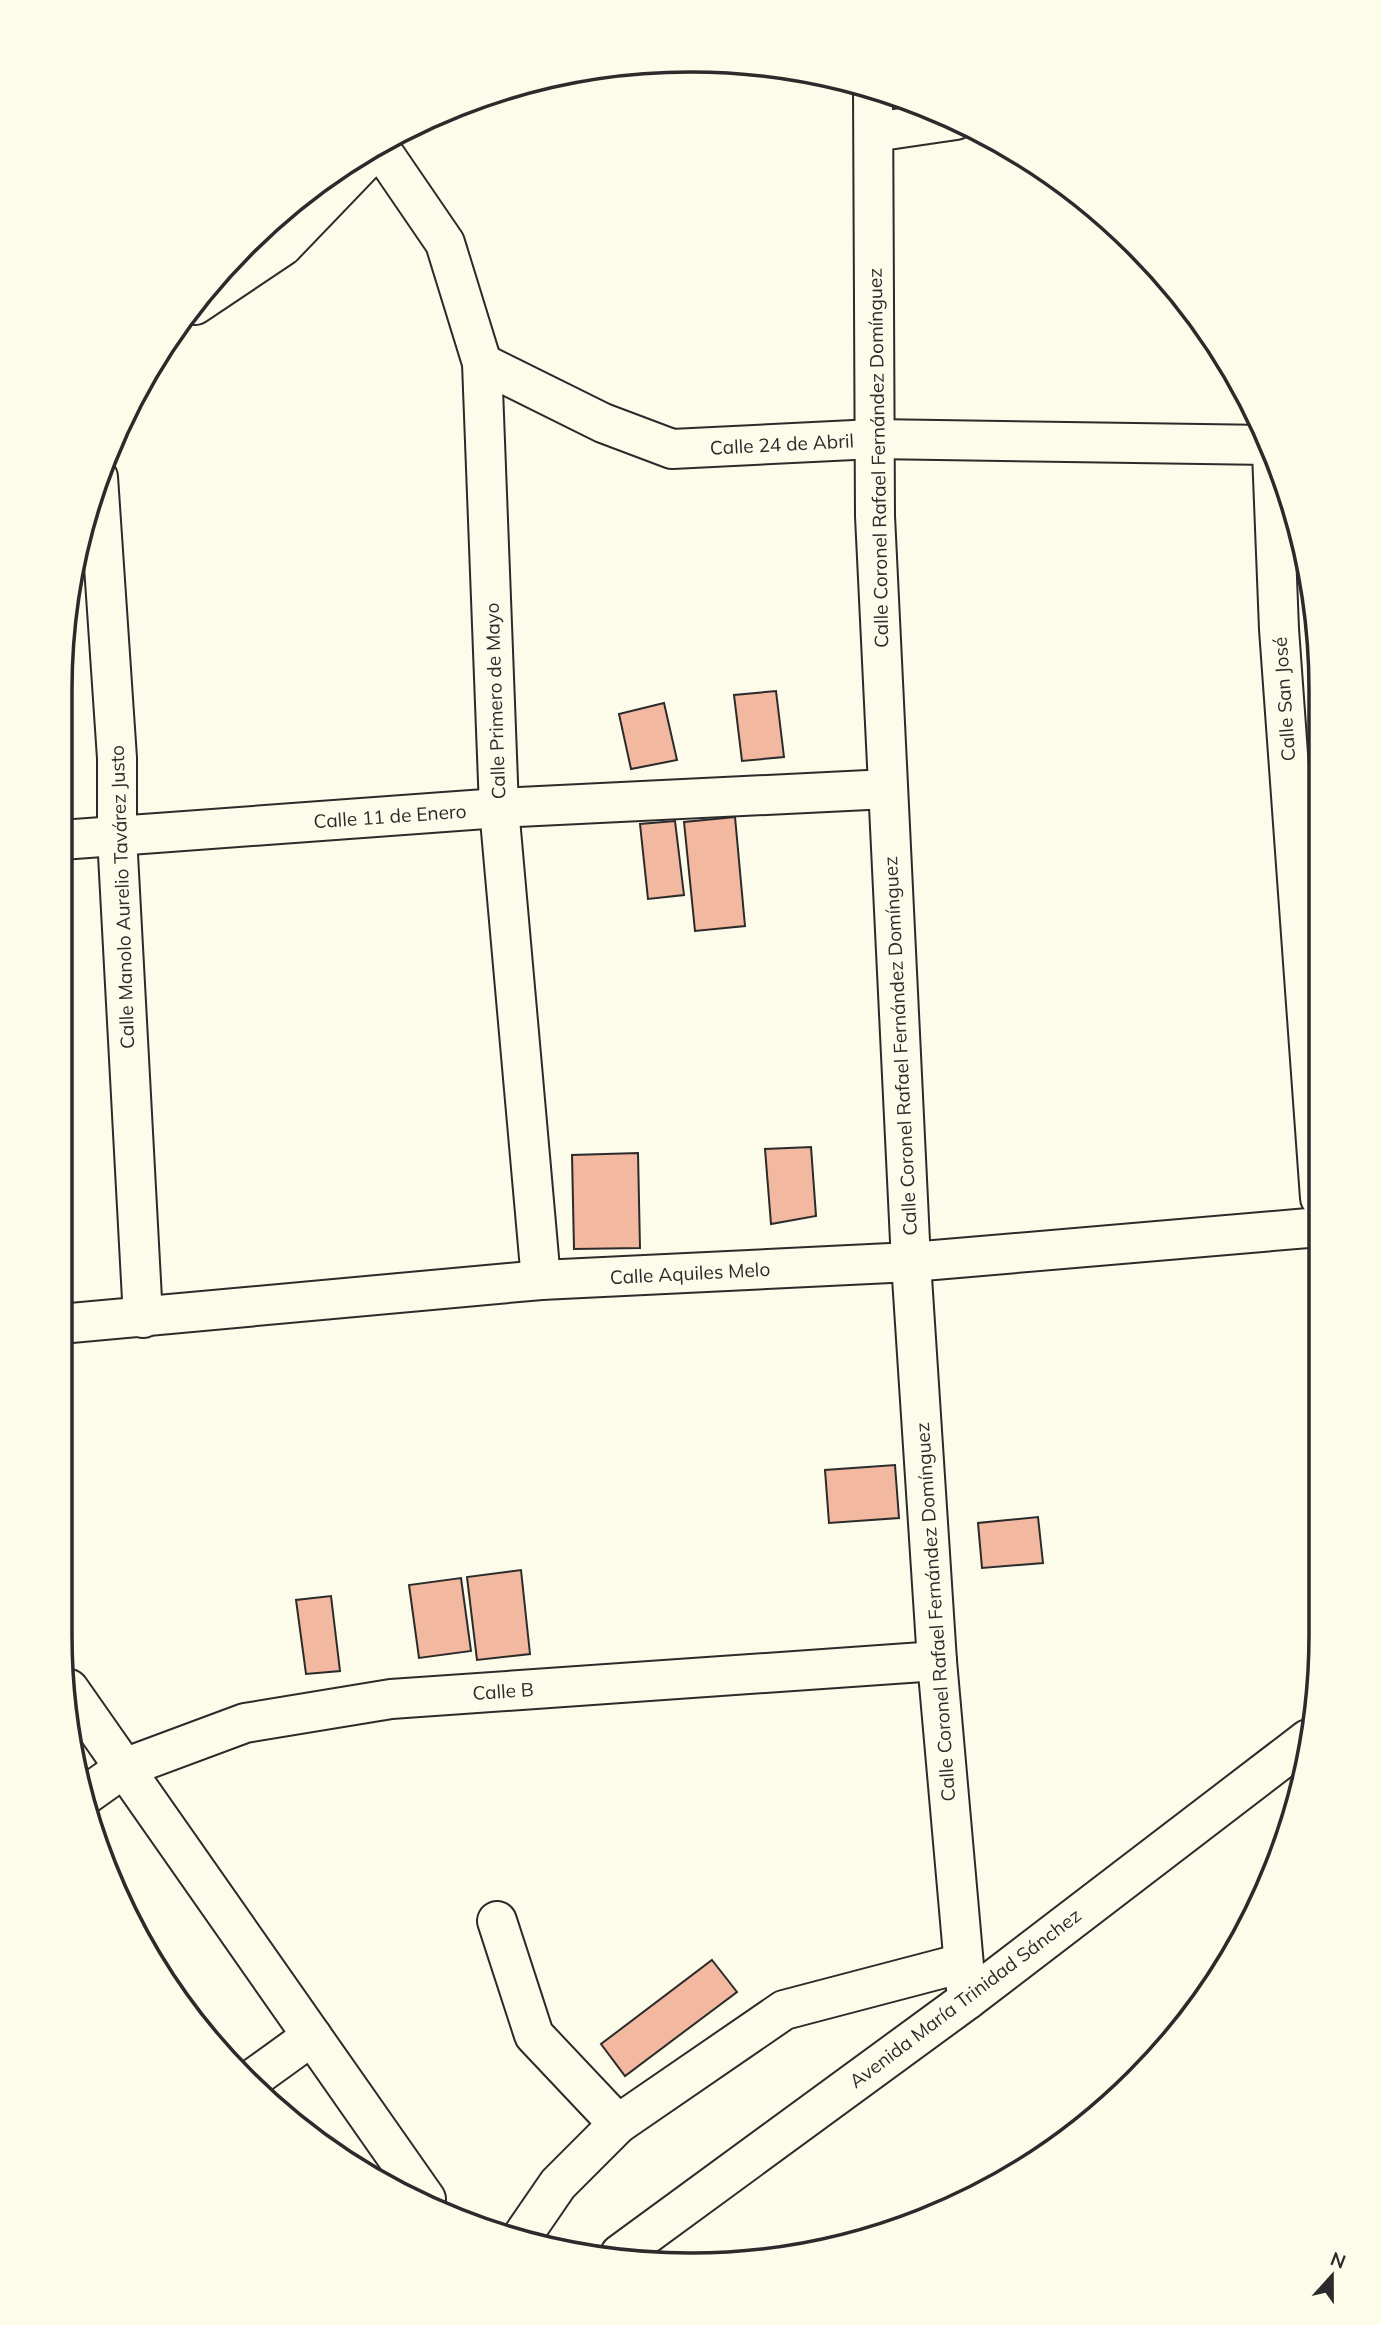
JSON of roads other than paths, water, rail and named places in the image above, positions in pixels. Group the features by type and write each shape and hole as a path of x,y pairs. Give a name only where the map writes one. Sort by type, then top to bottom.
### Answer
{"street":[{"name":"Calle Coronel Rafael Fernández Domínguez","path":"873,100 875,516 911,1262 937,1661 967,2000"},
{"path":"874,132 936,123"},
{"name":"Calle Primero de Mayo","path":"384,153 445,243 482,363 499,808 541,1280"},
{"path":"222,287 283,246 355,171"},
{"name":"Calle 24 de Abril","path":"482,363 603,423 672,449 874,439 1258,445"},
{"name":"Calle San José","path":"1273,485 1280,642 1309,1045"},
{"name":"Calle Manolo Aurelio Tavárez Justo","path":"100,508 117,758 117,836 143,1318"},
{"name":"Calle 11 de Enero","path":"72,839 499,808 888,789"},
{"name":"Calle Aquiles Melo","path":"72,1323 541,1280 911,1262 1309,1228"},
{"name":"Calle B","path":"92,1791 124,1768 246,1723 391,1699 937,1661"},
{"path":"75,1698 420,2190"},
{"name":"Avenida María Trinidad Sánchez","path":"626,2250 967,2000 1299,1746"},
{"path":"497,1921 534,2035 618,2124"},
{"path":"527,2231 558,2184 618,2124 784,2010 963,1963"},
{"path":"257,2076 312,2036"}]}
